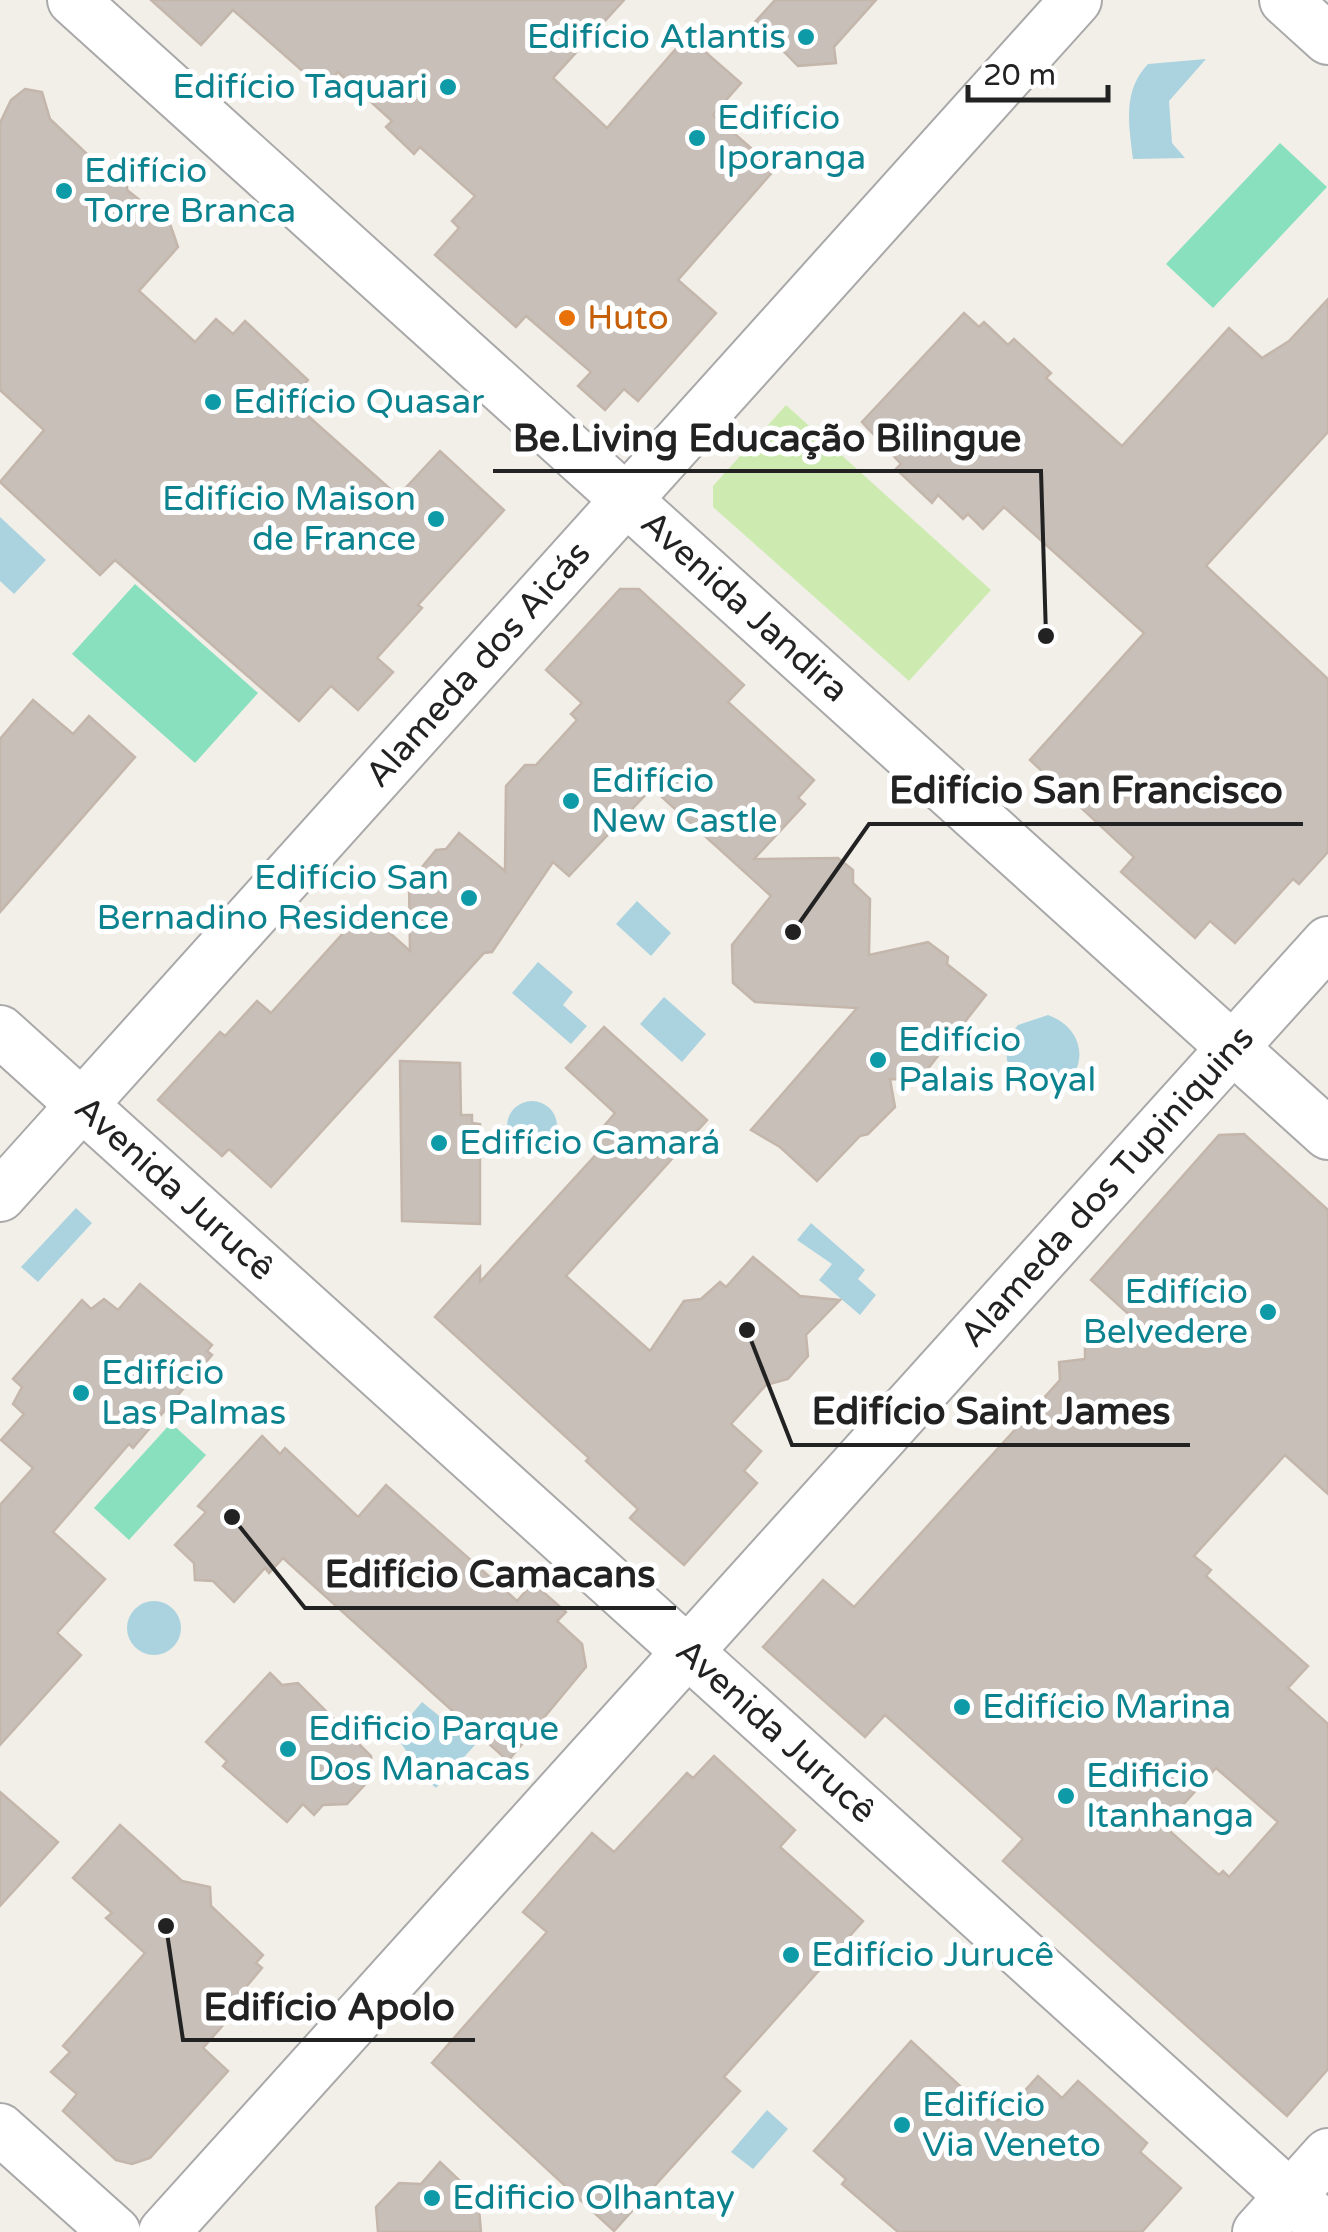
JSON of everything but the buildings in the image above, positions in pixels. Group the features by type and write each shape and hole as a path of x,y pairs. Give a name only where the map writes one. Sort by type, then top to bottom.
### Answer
{"street":[{"name":"Avenida Jandira","path":"73,0 1328,1134"},
{"name":"Alameda dos Aicás","path":"0,1196 1076,0"},
{"path":"1285,0 1328,39"},
{"name":"Alameda dos Tupiniquins","path":"164,2232 1328,942"},
{"name":"Avenida Jurucê","path":"0,1031 690,1651 1274,2214 1328,2230"},
{"path":"0,2128 115,2232"},
{"path":"1274,2214 1328,2154"}],"green space":[{"path":"1280,143 1327,187 1213,308 1166,264"},
{"path":"786,405 991,590 909,681 713,507 713,486"},
{"path":"135,584 258,693 195,763 72,654"},
{"path":"171,1423 206,1455 129,1540 94,1508"}],"water":[{"path":"1206,59 1169,101 1172,143 1185,158 1133,159 1129,109 1140,74 1148,64"},
{"path":"0,517 46,560 14,594 0,581"},
{"path":"637,901 671,933 651,956 616,924"},
{"path":"538,962 573,992 563,1005 587,1026 571,1044 512,993"},
{"path":"664,997 706,1034 682,1062 640,1024"},
{"path":"1048,1015 1069,1028 1079,1047 1077,1068 1062,1088 1042,1072 1014,1078 1008,1064 1008,1044 1018,1025"},
{"path":"532,1101 549,1109 557,1126 549,1143 532,1151 515,1143 507,1126 515,1109"},
{"path":"76,1208 92,1223 38,1282 21,1267"},
{"path":"811,1223 865,1270 858,1279 876,1295 860,1315 819,1280 832,1264 797,1240"},
{"path":"154,1601 173,1609 181,1628 173,1647 154,1655 135,1647 127,1628 135,1609"},
{"path":"422,1702 475,1745 436,1788 405,1759 407,1752 400,1742 407,1736 401,1727"},
{"path":"767,2110 788,2129 753,2169 731,2152"}],"place":[{"name":"Edifício Atlantis","path":"806,37"},
{"name":"Edifício Taquari","path":"448,87"},
{"name":"Edifício Iporanga","path":"697,138"},
{"name":"Edifício Torre Branca","path":"64,191"},
{"name":"Huto","path":"567,318"},
{"name":"Edifício Quasar","path":"213,402"},
{"name":"Edifício Maison de France","path":"436,519"},
{"name":"Be.Living Educação Bilingue","path":"1046,636"},
{"name":"Edifício New Castle","path":"571,801"},
{"name":"Edifício San Bernadino Residence","path":"469,898"},
{"name":"Edifício San Francisco","path":"793,932"},
{"name":"Edifício Palais Royal","path":"878,1060"},
{"name":"Edifício Camará","path":"439,1143"},
{"name":"Edifício Belvedere","path":"1268,1312"},
{"name":"Edifício Saint James","path":"747,1330"},
{"name":"Edifício Las Palmas","path":"81,1393"},
{"name":"Edifício Camacans","path":"232,1517"},
{"name":"Edifício Marina","path":"962,1707"},
{"name":"Edificio Parque Dos Manacas","path":"288,1749"},
{"name":"Edificio Itanhanga","path":"1066,1796"},
{"name":"Edifício Apolo","path":"166,1926"},
{"name":"Edifício Jurucê","path":"791,1955"},
{"name":"Edifício Via Veneto","path":"902,2125"},
{"name":"Edificio Olhantay","path":"432,2198"}]}
